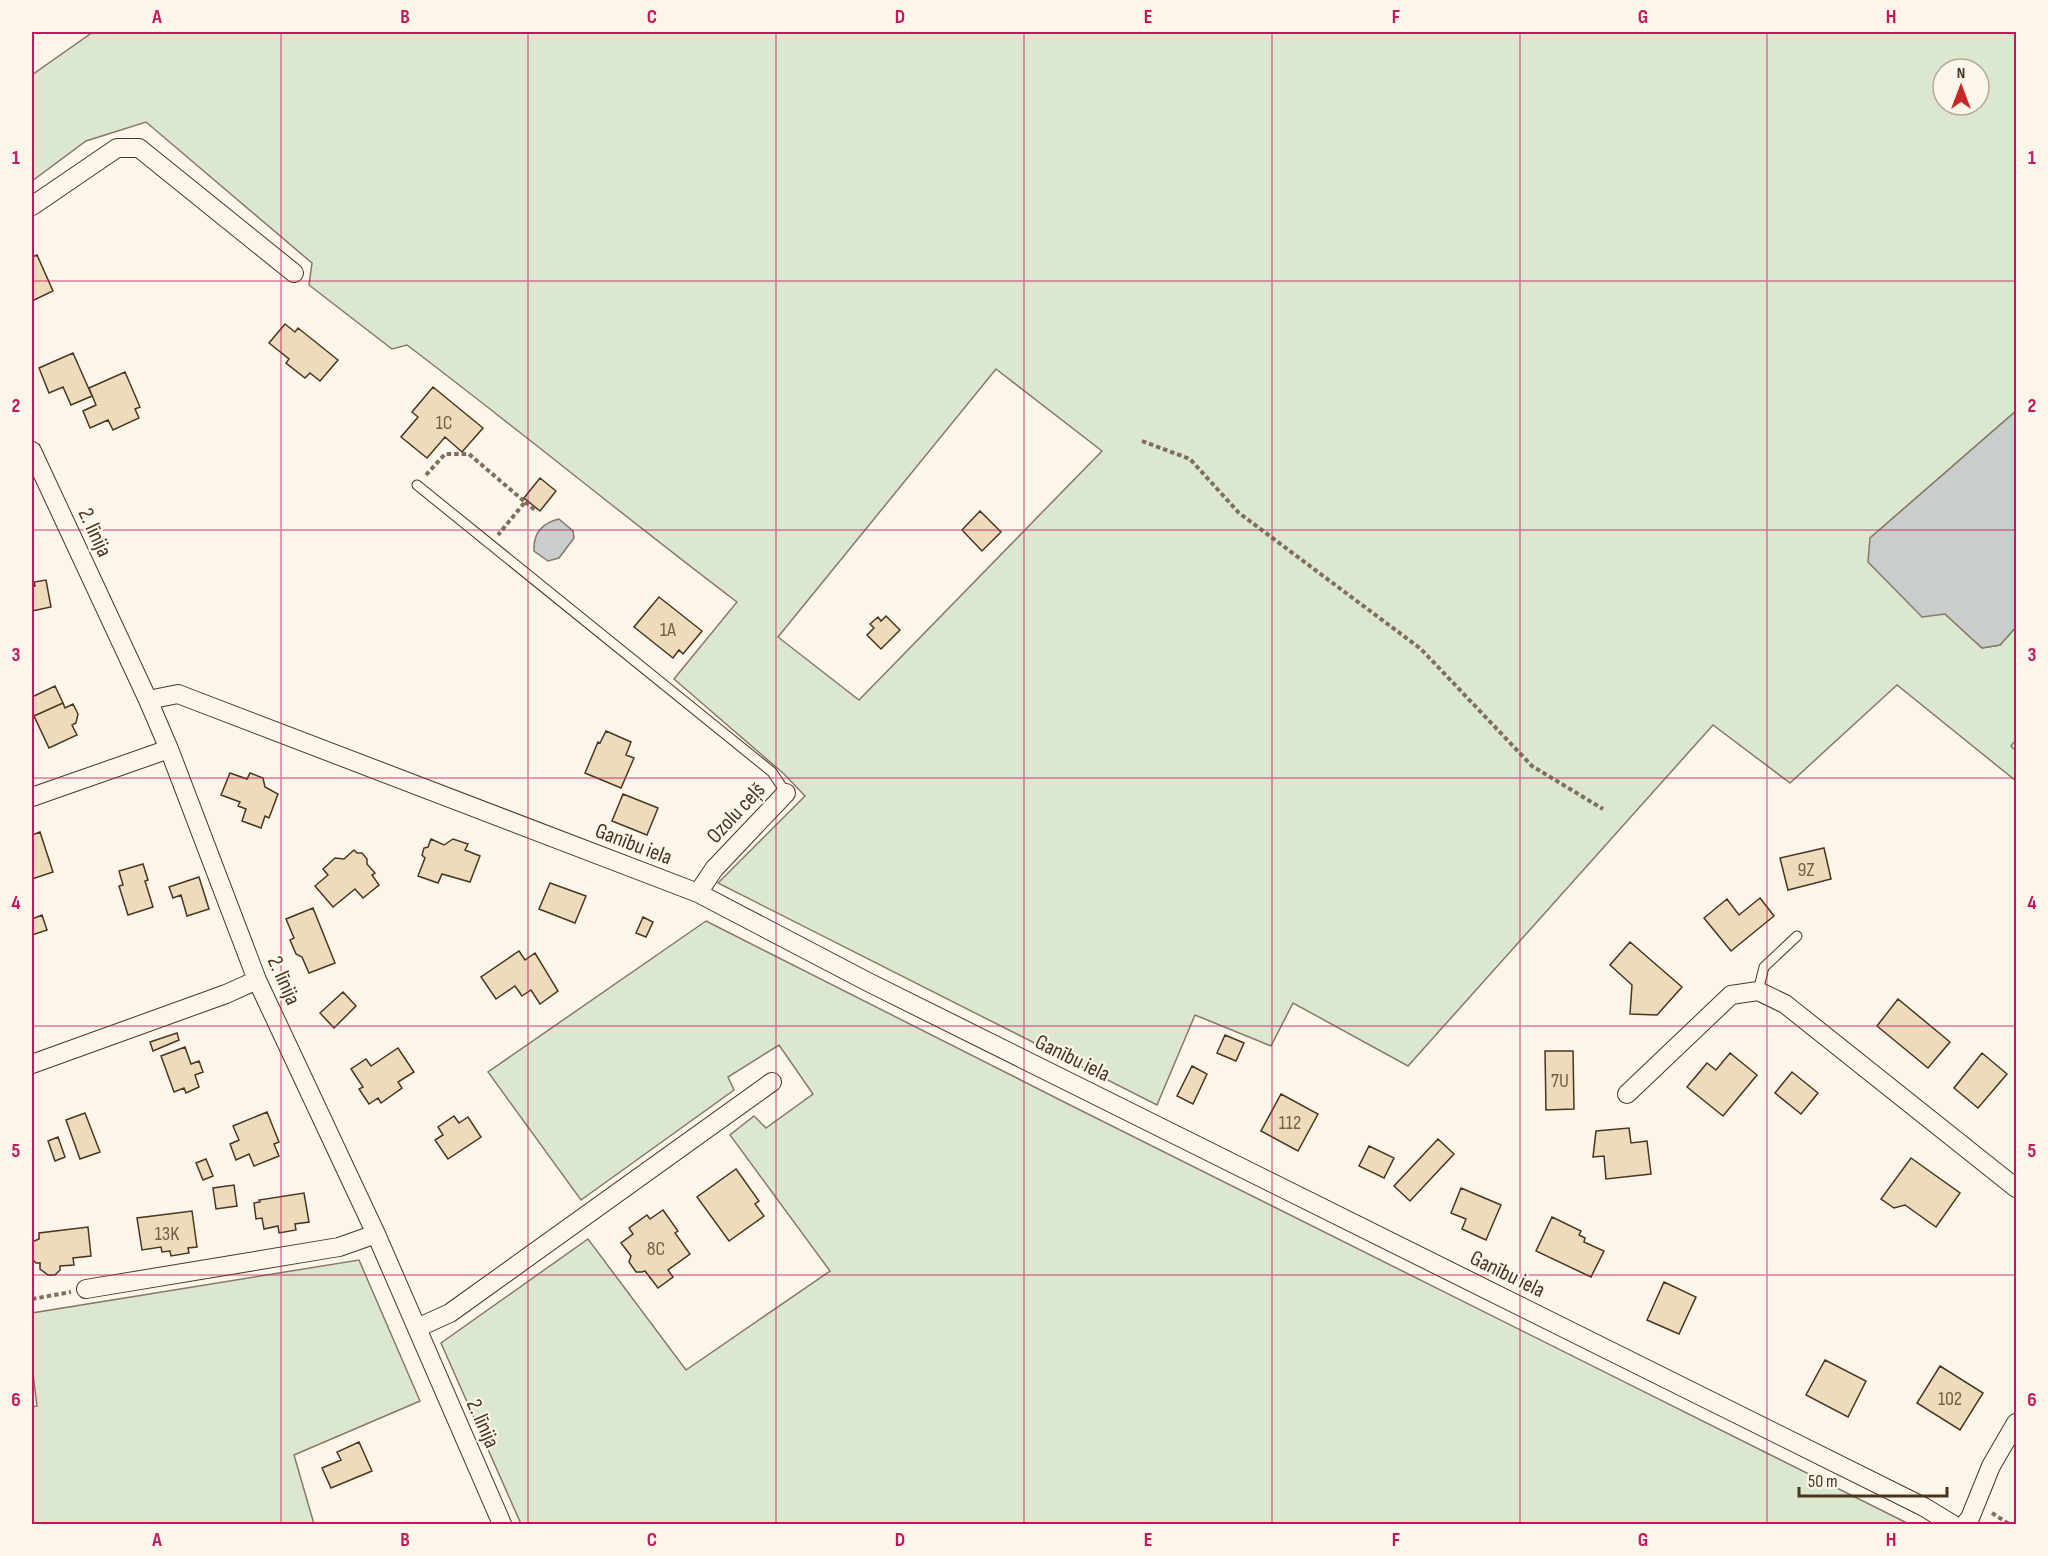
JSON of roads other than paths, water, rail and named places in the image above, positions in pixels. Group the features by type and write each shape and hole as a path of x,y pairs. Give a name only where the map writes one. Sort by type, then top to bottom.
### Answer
{"street":[{"path":"32,206 117,148 139,148 294,273"},
{"name":"2. līnija","path":"32,452 148,700 257,980 376,1234 502,1524"},
{"name":"Ganību iela","path":"148,700 178,694 698,894 868,982 1924,1507 1952,1524"},
{"path":"32,797 169,749"},
{"name":"Ozolu ceļš","path":"698,894 714,869 786,793"},
{"path":"32,1064 226,994 257,980"},
{"path":"1627,1094 1731,995 1758,991 1785,1004 2016,1188"},
{"path":"417,1329 450,1313 772,1082"},
{"path":"86,1289 339,1247 376,1234"},
{"path":"1965,1524 1970,1518 1991,1466 2016,1423"}],"lane":[{"path":"417,485 772,772 786,793"},
{"path":"1758,991 1764,967 1797,936"}]}
